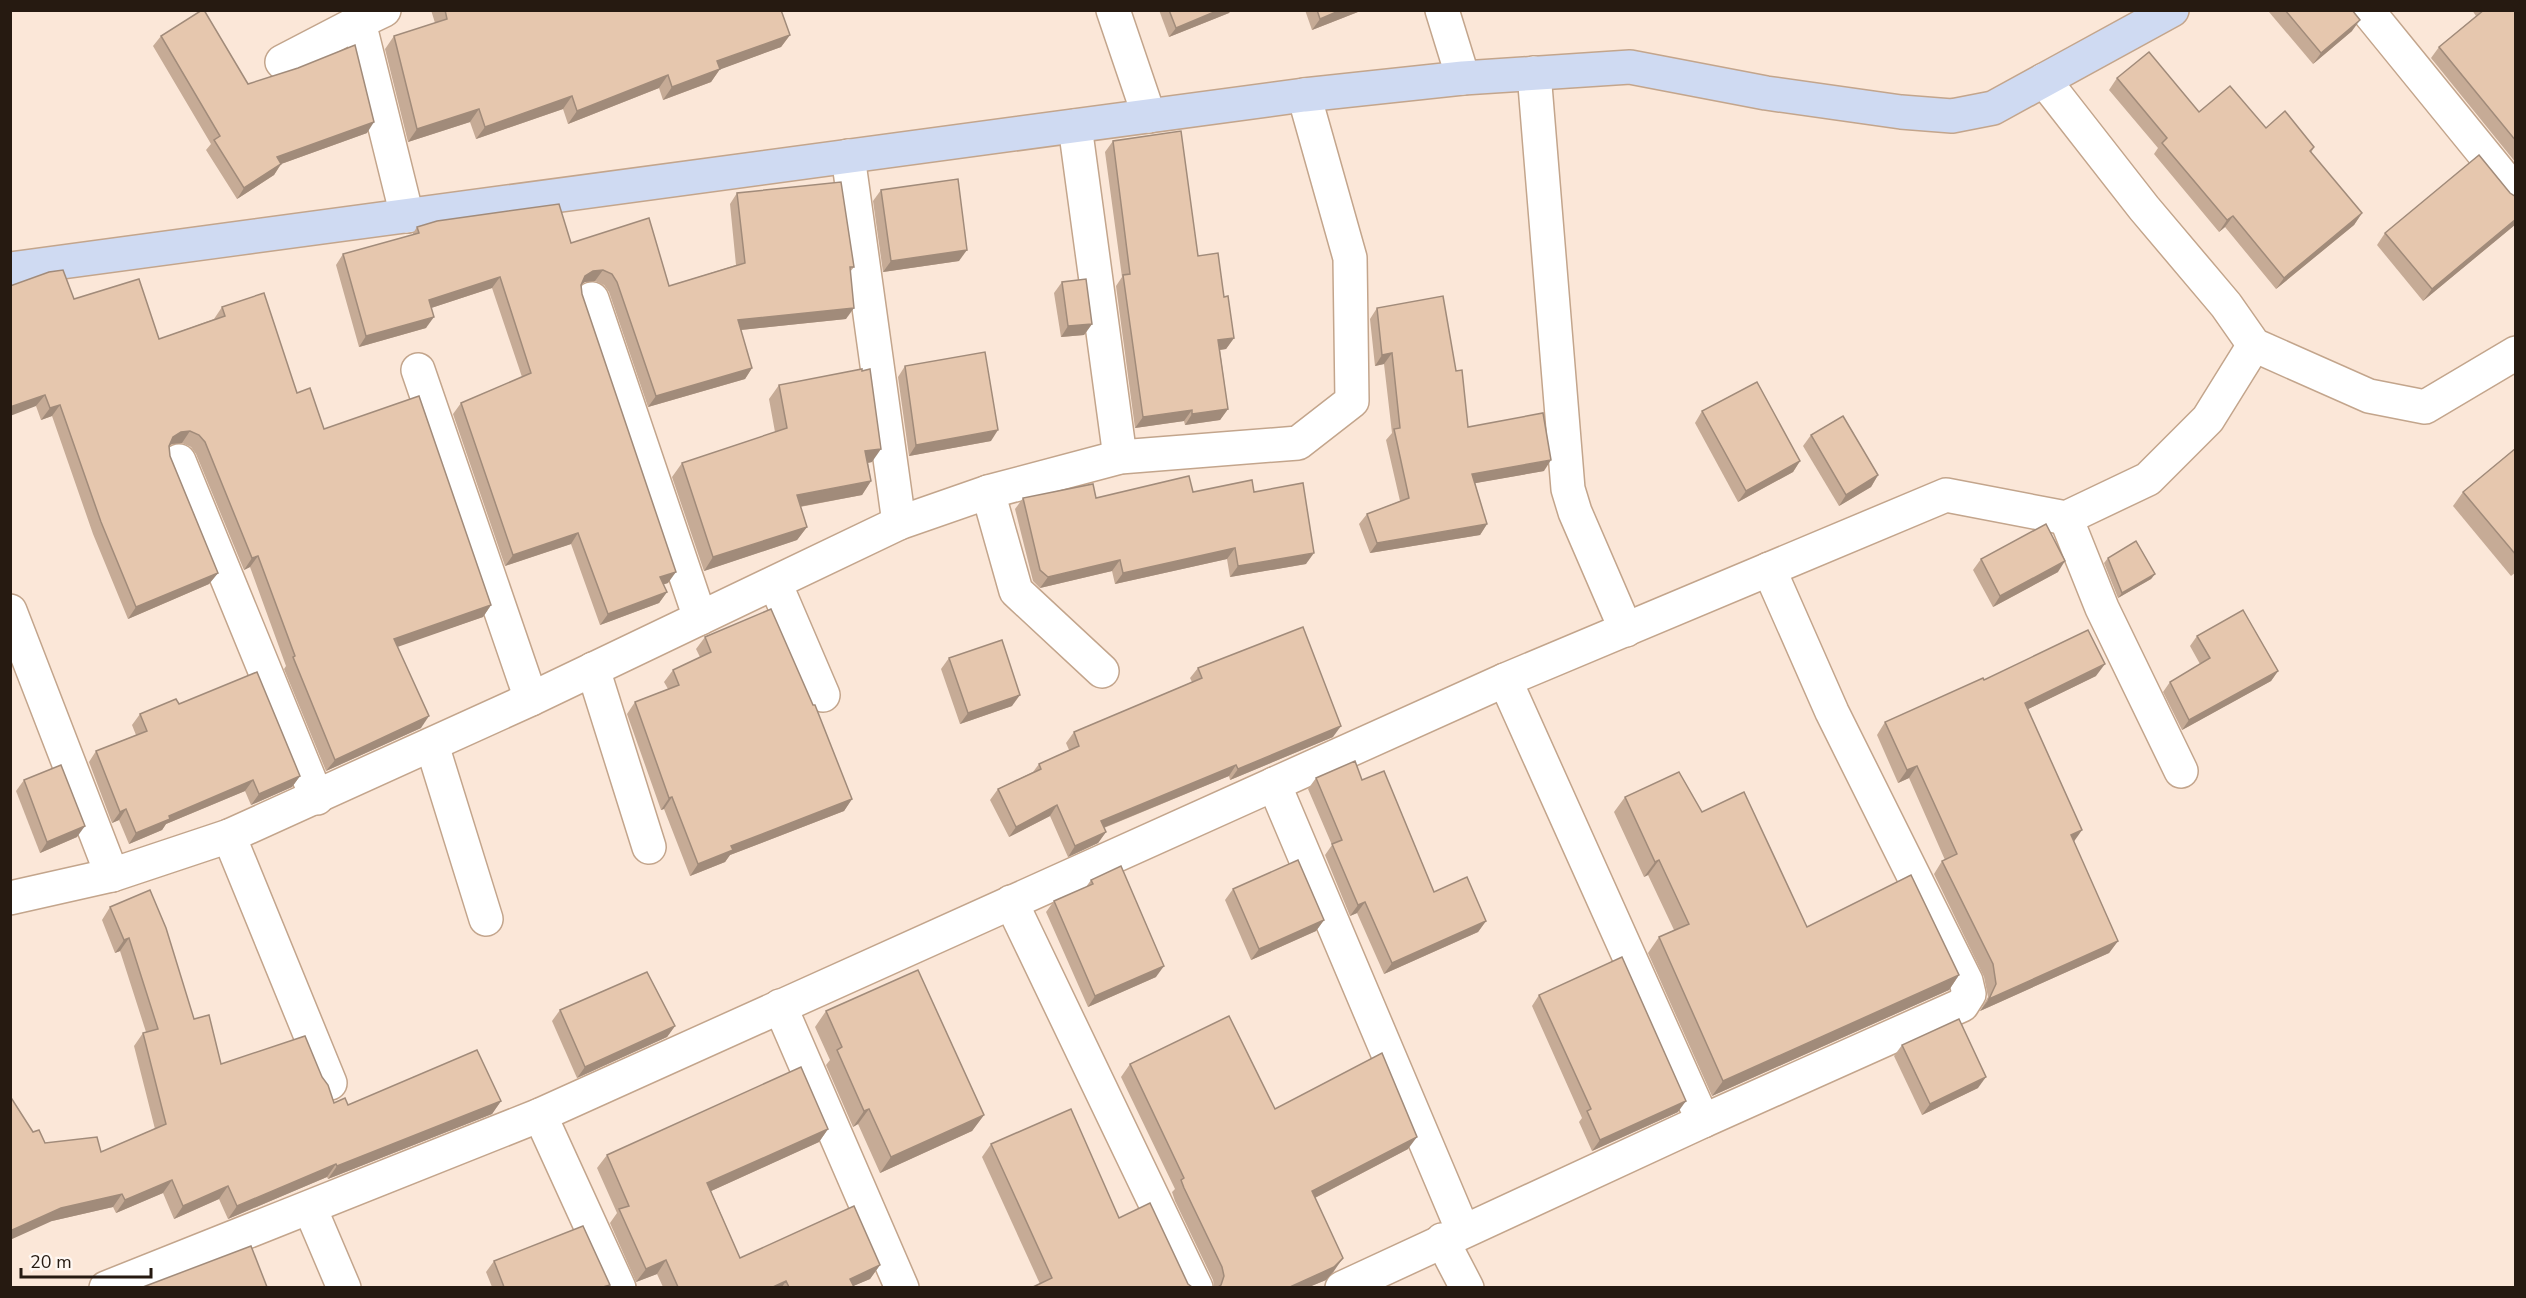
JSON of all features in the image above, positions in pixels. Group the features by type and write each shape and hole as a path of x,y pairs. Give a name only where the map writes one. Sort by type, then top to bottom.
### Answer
{"street":[{"path":"1113,10 1149,116"},
{"path":"1442,10 1463,78"},
{"path":"10,269 1304,95 1463,78 1630,67 1766,93 1901,112 1952,116 1993,108 2172,10"},
{"path":"2367,10 2516,193"},
{"path":"282,62 371,16 407,216"},
{"path":"1534,73 1568,489 1575,512 1626,630"},
{"path":"2044,80 2144,208 2226,305 2254,345 2369,396 2425,407 2516,353"},
{"path":"10,898 112,874 229,836 531,699 899,523 988,492 1120,457 1298,443 1352,401 1350,258 1304,95"},
{"path":"1075,126 1120,457"},
{"path":"848,156 899,523"},
{"path":"592,299 700,618"},
{"path":"106,1287 540,1115 1505,680 1946,495 2066,518 2148,479 2208,419 2254,345"},
{"path":"418,370 531,699"},
{"path":"179,461 317,798"},
{"path":"988,492 1016,591 1102,671"},
{"path":"2066,518 2102,608 2181,771"},
{"path":"1342,1287 1962,1005 1969,994 1966,981 1832,712 1769,569"},
{"path":"775,583 823,695"},
{"path":"10,611 112,874"},
{"path":"593,669 649,847"},
{"path":"1505,680 1703,1121"},
{"path":"432,745 486,919"},
{"path":"1274,784 1453,1236 1467,1287"},
{"path":"229,836 330,1083"},
{"path":"1011,902 1196,1287"},
{"path":"780,1006 902,1287"},
{"path":"540,1115 619,1287"},
{"path":"310,1208 344,1287"}],"building":[{"path":"202,10 248,84 298,68 355,45 374,122 277,157 281,164 244,188 214,140 220,136 161,36"},
{"path":"445,10 781,10 790,35 717,61 720,69 672,87 668,75 577,111 572,96 485,127 479,109 417,129 394,36 447,19"},
{"path":"1169,10 1219,10 1176,28"},
{"path":"1317,10 1341,10 1320,19"},
{"path":"2285,10 2352,10 2360,20 2321,53"},
{"path":"2484,10 2516,10 2516,141 2439,47"},
{"path":"2149,52 2199,112 2230,86 2266,128 2285,111 2314,147 2310,151 2362,213 2284,278 2233,216 2227,220 2162,143 2167,138 2117,78"},
{"path":"1181,131 1198,256 1218,253 1224,297 1228,296 1234,338 1218,340 1228,409 1192,414 1192,410 1143,417 1123,275 1130,274 1113,141"},
{"path":"2479,155 2510,193 2516,197 2516,219 2432,289 2385,233"},
{"path":"958,179 967,250 891,261 881,190"},
{"path":"841,182 854,267 850,267 854,308 738,320 752,368 656,396 617,282 612,274 603,270 593,271 585,276 581,285 582,294 676,572 660,577 667,592 608,614 578,533 513,555 461,403 531,373 500,277 429,300 434,317 366,336 343,254 419,233 417,227 437,221 559,204 571,243 649,218 669,286 745,263 737,193"},
{"path":"63,270 74,299 139,279 159,339 225,316 222,307 264,293 297,393 310,388 324,429 419,396 491,605 394,639 429,716 335,760 293,657 295,656 258,556 252,558 205,442 199,435 190,431 181,432 173,437 169,446 170,456 218,573 136,607 101,522 60,405 50,408 45,395 10,407 10,286 49,272"},
{"path":"1086,279 1092,324 1068,326 1062,282"},
{"path":"1443,296 1456,371 1462,370 1468,427 1543,413 1551,460 1472,474 1487,524 1377,543 1367,514 1409,498 1394,429 1400,428 1392,353 1382,355 1377,308"},
{"path":"985,352 998,430 916,445 905,366"},
{"path":"862,369 862,371 870,369 881,449 865,451 871,481 797,495 807,527 713,557 682,463 787,428 779,385"},
{"path":"1757,382 1800,461 1746,491 1702,411"},
{"path":"1843,416 1878,475 1846,495 1811,435"},
{"path":"2516,448 2516,555 2463,492"},
{"path":"1189,476 1193,492 1252,480 1254,492 1303,483 1314,553 1238,566 1235,548 1123,573 1120,560 1048,577 1040,570 1023,498 1093,484 1096,498"},
{"path":"2046,524 2065,561 2000,596 1981,559"},
{"path":"2136,541 2155,574 2122,593 2108,558"},
{"path":"771,609 813,705 815,705 852,799 731,846 733,850 698,864 672,797 669,798 635,702 679,685 673,670 711,652 705,637"},
{"path":"2243,610 2278,671 2189,720 2170,682 2210,658 2197,636"},
{"path":"1303,627 1341,726 1238,769 1236,765 1101,821 1106,832 1075,846 1057,805 1016,827 998,789 1041,769 1039,764 1079,746 1074,732 1202,678 1198,668"},
{"path":"2088,630 2105,664 2025,703 2082,830 2071,835 2118,941 1989,999 1996,984 1993,964 1942,861 1957,854 1917,766 1907,770 1885,722 1983,678 1984,680"},
{"path":"1002,640 1020,695 968,713 949,658"},
{"path":"257,672 300,776 259,794 253,780 169,816 170,819 136,833 126,809 120,812 96,751 147,731 140,714 176,699 179,704"},
{"path":"1355,761 1362,780 1384,771 1434,892 1467,877 1486,921 1392,963 1365,902 1358,905 1332,844 1342,840 1316,778"},
{"path":"61,765 85,826 47,842 24,780"},
{"path":"1679,772 1702,812 1744,792 1807,927 1911,875 1959,975 1723,1081 1659,937 1689,924 1659,860 1655,862 1625,797"},
{"path":"1298,860 1324,920 1259,949 1233,889"},
{"path":"1121,866 1164,966 1095,996 1054,901 1093,884 1091,880"},
{"path":"150,890 166,928 194,1019 209,1015 221,1064 305,1036 334,1103 345,1098 348,1105 477,1050 501,1101 337,1166 336,1164 237,1206 228,1186 183,1206 172,1180 125,1200 122,1194 61,1208 10,1231 10,1096 33,1132 39,1130 45,1143 97,1137 101,1152 166,1124 143,1033 158,1029 129,938 124,940 110,907"},
{"path":"1622,957 1686,1101 1600,1140 1587,1111 1591,1109 1539,995"},
{"path":"918,970 984,1115 891,1157 869,1109 864,1111 837,1050 842,1047 826,1011"},
{"path":"647,972 675,1026 585,1067 560,1010"},
{"path":"1229,1016 1275,1109 1382,1053 1417,1137 1312,1191 1343,1258 1334,1267 1290,1287 1218,1287 1224,1276 1222,1267 1184,1188 1181,1180 1184,1178 1130,1064"},
{"path":"1959,1019 1986,1077 1930,1104 1902,1045"},
{"path":"801,1067 828,1129 707,1183 740,1258 854,1206 880,1265 850,1279 854,1287 789,1287 786,1281 773,1287 678,1287 666,1260 646,1269 619,1209 629,1206 607,1155"},
{"path":"1071,1109 1119,1218 1150,1203 1188,1284 1192,1287 1033,1287 1052,1278 991,1144"},
{"path":"583,1226 610,1285 603,1287 504,1287 494,1261"},
{"path":"251,1246 267,1287 143,1287"}]}
